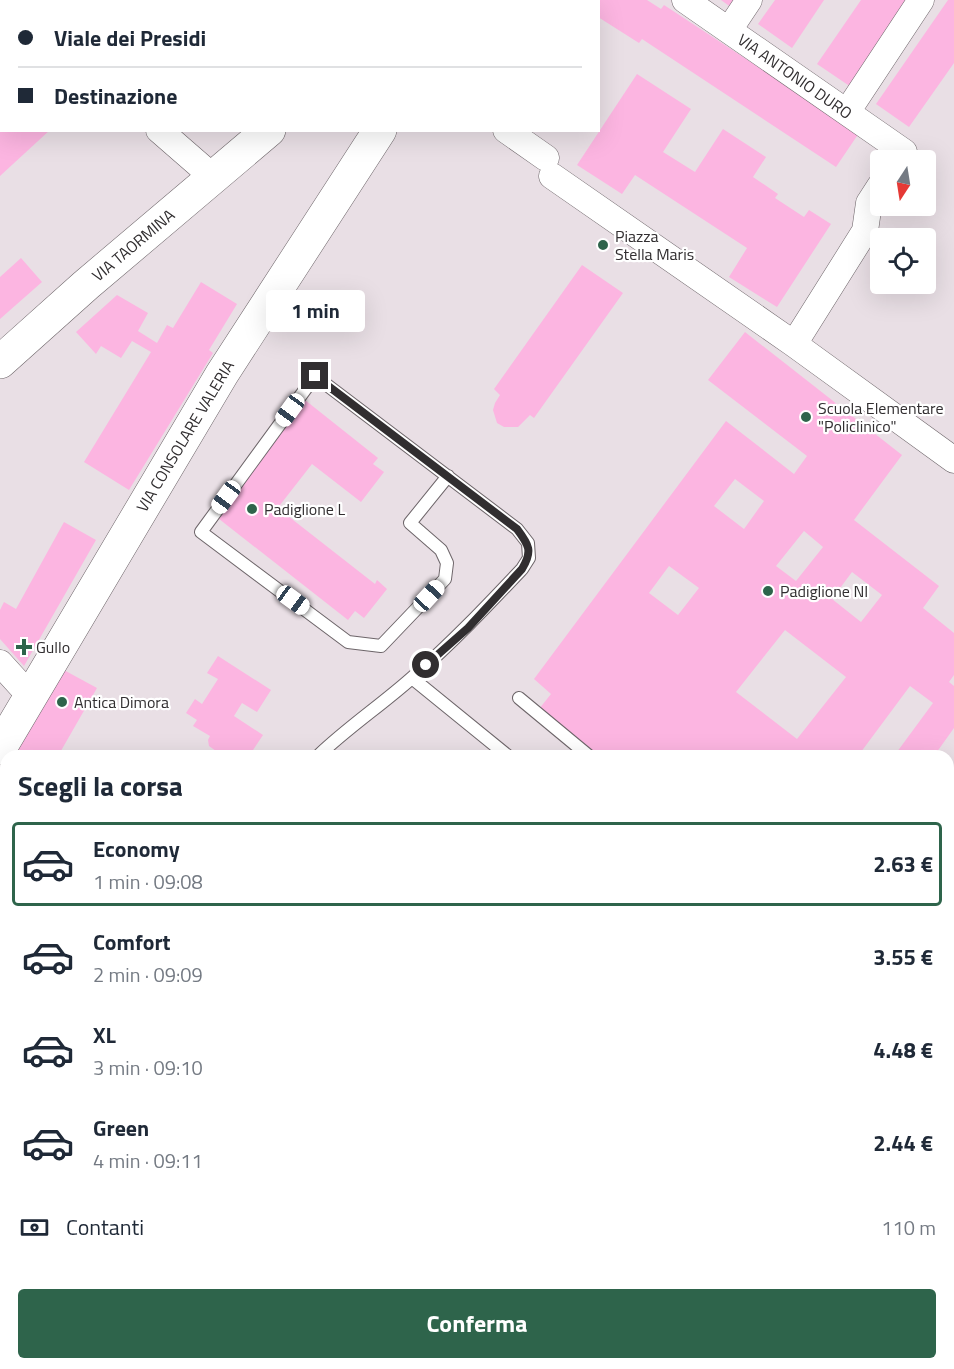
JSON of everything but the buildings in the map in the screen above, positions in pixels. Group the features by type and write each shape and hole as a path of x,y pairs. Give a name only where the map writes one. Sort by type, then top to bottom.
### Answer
{"main road":[{"name":"VIA TAORMINA","path":"0,362 86,285 267,132"},
{"name":"VIA CONSOLARE VALERIA","path":"0,748 222,374 379,132"}],"street":[{"name":"VIA ANTONIO DURO","path":"685,0 847,112 894,150"},
{"path":"729,30 748,0"},
{"path":"847,112 921,0"},
{"path":"161,132 213,177"},
{"path":"508,132 549,167 954,460"},
{"path":"794,344 865,231 870,201"},
{"path":"0,663 30,696"}],"lane":[{"path":"324,750 412,678 468,628 522,569 529,558 528,543 517,529 448,476 315,376 201,532 348,642 381,646 445,579 447,563 441,550 410,523 448,476"},
{"path":"412,678 500,750"},
{"path":"519,698 582,750"}],"place":[{"name":"Piazza Stella Maris","path":"603,245"},
{"name":"Scuola Elementare \"Policlinico\"","path":"806,417"},
{"name":"Padiglione L","path":"252,509"},
{"name":"Padiglione NI","path":"768,591"},
{"name":"Gullo","path":"24,647"},
{"name":"Antica Dimora","path":"62,702"}],"route":[{"path":"315,376 517,529 528,543 529,558 522,569 468,628 426,665"}]}
